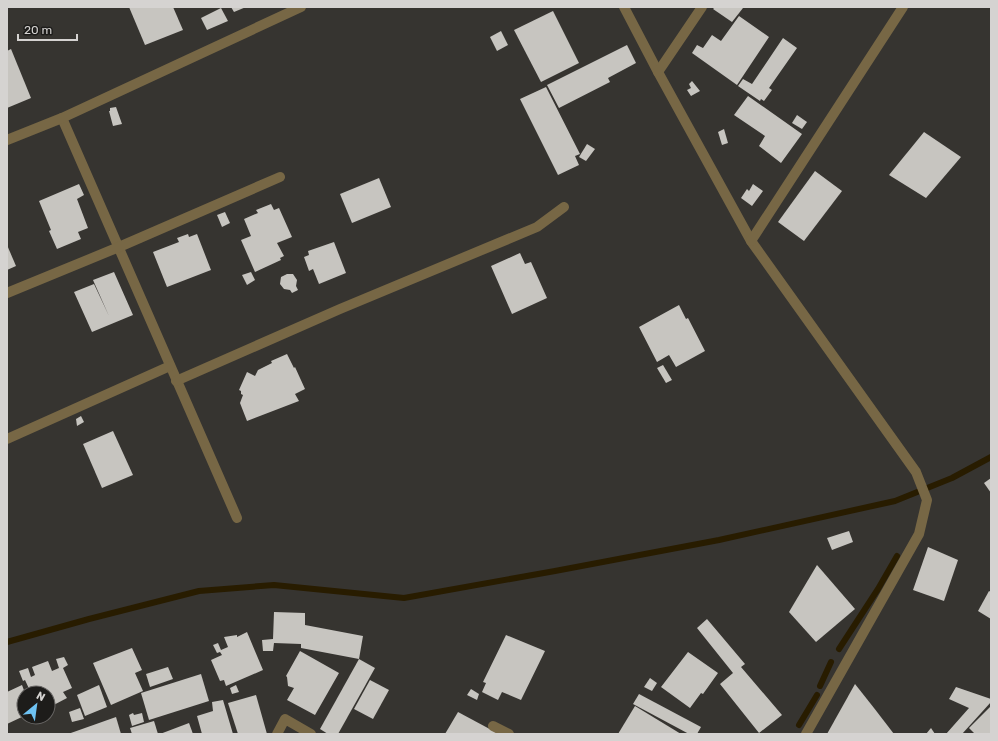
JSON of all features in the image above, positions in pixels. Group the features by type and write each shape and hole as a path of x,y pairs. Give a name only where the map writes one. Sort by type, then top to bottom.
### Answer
{"street":[{"path":"7,140 62,118 301,7"},
{"path":"624,7 751,241 916,472 927,500 920,534 806,734"},
{"path":"658,72 702,7"},
{"path":"751,241 903,7"},
{"path":"62,118 237,518"},
{"path":"7,293 119,247 280,177"},
{"path":"176,381 340,309 536,227 564,207"},
{"path":"7,439 170,366"},
{"path":"277,734 284,718 311,734"},
{"path":"493,726 509,734"}],"building":[{"path":"129,7 173,7 183,30 145,45"},
{"path":"231,7 246,7 234,12"},
{"path":"715,7 743,8 732,22 713,9"},
{"path":"221,8 228,21 207,30 201,18"},
{"path":"553,11 579,63 541,82 514,30"},
{"path":"739,16 769,37 737,85 692,53 697,45 703,48 712,35 721,41"},
{"path":"501,31 508,45 497,51 490,37"},
{"path":"783,38 797,48 769,88 772,90 764,101 761,99 760,101 738,86 743,79 752,84"},
{"path":"627,45 636,63 608,78 610,82 559,108 547,85"},
{"path":"11,49 31,98 7,108 7,51"},
{"path":"692,81 700,91 691,96 687,90 691,88 689,84"},
{"path":"546,87 580,154 575,156 579,165 558,175 520,99"},
{"path":"748,96 802,134 781,163 759,146 765,136 734,115"},
{"path":"116,107 122,124 113,126 109,111 110,108"},
{"path":"797,115 807,122 802,129 792,123"},
{"path":"724,129 728,143 722,145 718,132"},
{"path":"924,132 961,157 926,198 889,175"},
{"path":"587,144 595,149 586,161 579,157"},
{"path":"815,171 842,191 804,241 778,222"},
{"path":"379,178 391,207 352,223 340,194"},
{"path":"79,184 84,195 77,199 88,228 78,232 81,239 57,249 39,201"},
{"path":"753,184 763,191 752,206 741,198 747,189 749,191"},
{"path":"271,204 274,210 279,208 292,237 277,243 284,256 280,258 281,260 255,272 241,240 251,236 244,219 258,213 256,210"},
{"path":"225,212 230,223 222,227 217,215"},
{"path":"188,234 189,237 197,234 211,270 167,287 153,252 179,242 177,238"},
{"path":"334,242 346,273 319,284 313,269 309,271 304,257 309,255 308,251"},
{"path":"7,245 16,266 7,270"},
{"path":"520,253 525,264 531,262 547,298 512,314 491,266"},
{"path":"114,272 133,315 92,332 74,292 94,284 109,316 93,280"},
{"path":"251,272 255,280 247,285 242,275"},
{"path":"287,274 293,274 297,280 296,286 298,290 292,293 290,290 284,289 280,284 281,277"},
{"path":"679,305 686,319 688,318 705,351 676,367 669,355 657,362 639,327"},
{"path":"287,354 305,389 295,394 299,401 247,421 240,403 243,395 239,390 247,372 255,376 258,370 272,363 271,361"},
{"path":"663,365 672,380 666,383 657,368"},
{"path":"81,416 84,422 77,426 76,419"},
{"path":"113,431 133,475 102,488 83,444"},
{"path":"991,478 991,493 984,483"},
{"path":"849,531 853,542 832,550 827,538"},
{"path":"928,547 958,560 944,601 913,590"},
{"path":"817,565 855,609 816,642 789,612"},
{"path":"989,591 991,592 991,619 978,611"},
{"path":"274,612 305,613 305,625 363,636 359,659 301,648 301,644 274,643 273,651 263,651 262,640 273,639"},
{"path":"707,619 745,664 741,667 782,715 759,733 720,684 733,673 697,628"},
{"path":"247,632 263,670 226,686 224,680 220,681 211,660 222,655 220,652 217,653 213,645 218,643 221,650 228,647 224,637 237,635 237,637"},
{"path":"506,635 545,651 521,700 502,692 498,700 482,692 486,683 483,682"},
{"path":"132,648 142,670 135,673 143,691 111,705 93,663"},
{"path":"300,651 339,673 315,715 287,700 294,688 288,686 286,676"},
{"path":"688,652 718,673 703,694 701,693 690,708 661,687"},
{"path":"64,657 68,665 63,668 72,688 63,692 67,698 56,704 56,685 27,685 25,680 23,681 19,671 28,668 31,677 35,675 32,667 48,661 52,671 59,668 56,659"},
{"path":"359,659 375,668 338,734 328,734 320,729"},
{"path":"168,667 173,679 150,687 146,674"},
{"path":"201,674 209,701 149,720 141,693"},
{"path":"650,678 657,683 652,691 644,687"},
{"path":"370,680 389,690 373,719 354,709"},
{"path":"855,684 874,708 894,734 827,734"},
{"path":"99,685 107,707 85,716 77,695"},
{"path":"236,685 239,692 232,694 230,688"},
{"path":"956,687 991,699 991,702 962,734 946,734 969,708 949,699"},
{"path":"16,688 16,720 7,724 7,692"},
{"path":"471,689 479,694 477,700 467,695"},
{"path":"639,694 701,727 697,734 689,734 633,704"},
{"path":"256,695 267,734 238,734 228,703"},
{"path":"223,700 233,734 202,734 197,716 213,711 212,702"},
{"path":"635,706 681,734 618,734"},
{"path":"991,706 991,734 975,734 969,728"},
{"path":"80,708 84,719 72,722 69,712"},
{"path":"458,712 499,734 445,734"},
{"path":"133,713 134,715 142,713 144,722 132,726 129,715"},
{"path":"116,717 121,734 68,734"},
{"path":"154,721 158,734 132,734 130,728"},
{"path":"189,723 193,734 160,734"},
{"path":"931,728 935,734 926,734"}],"waterway":[{"path":"7,642 199,591 274,585 404,598 555,571 719,540 895,501 952,478 991,457"},
{"path":"839,649 878,589 897,556"},
{"path":"820,686 831,662"},
{"path":"799,725 817,695"}]}
